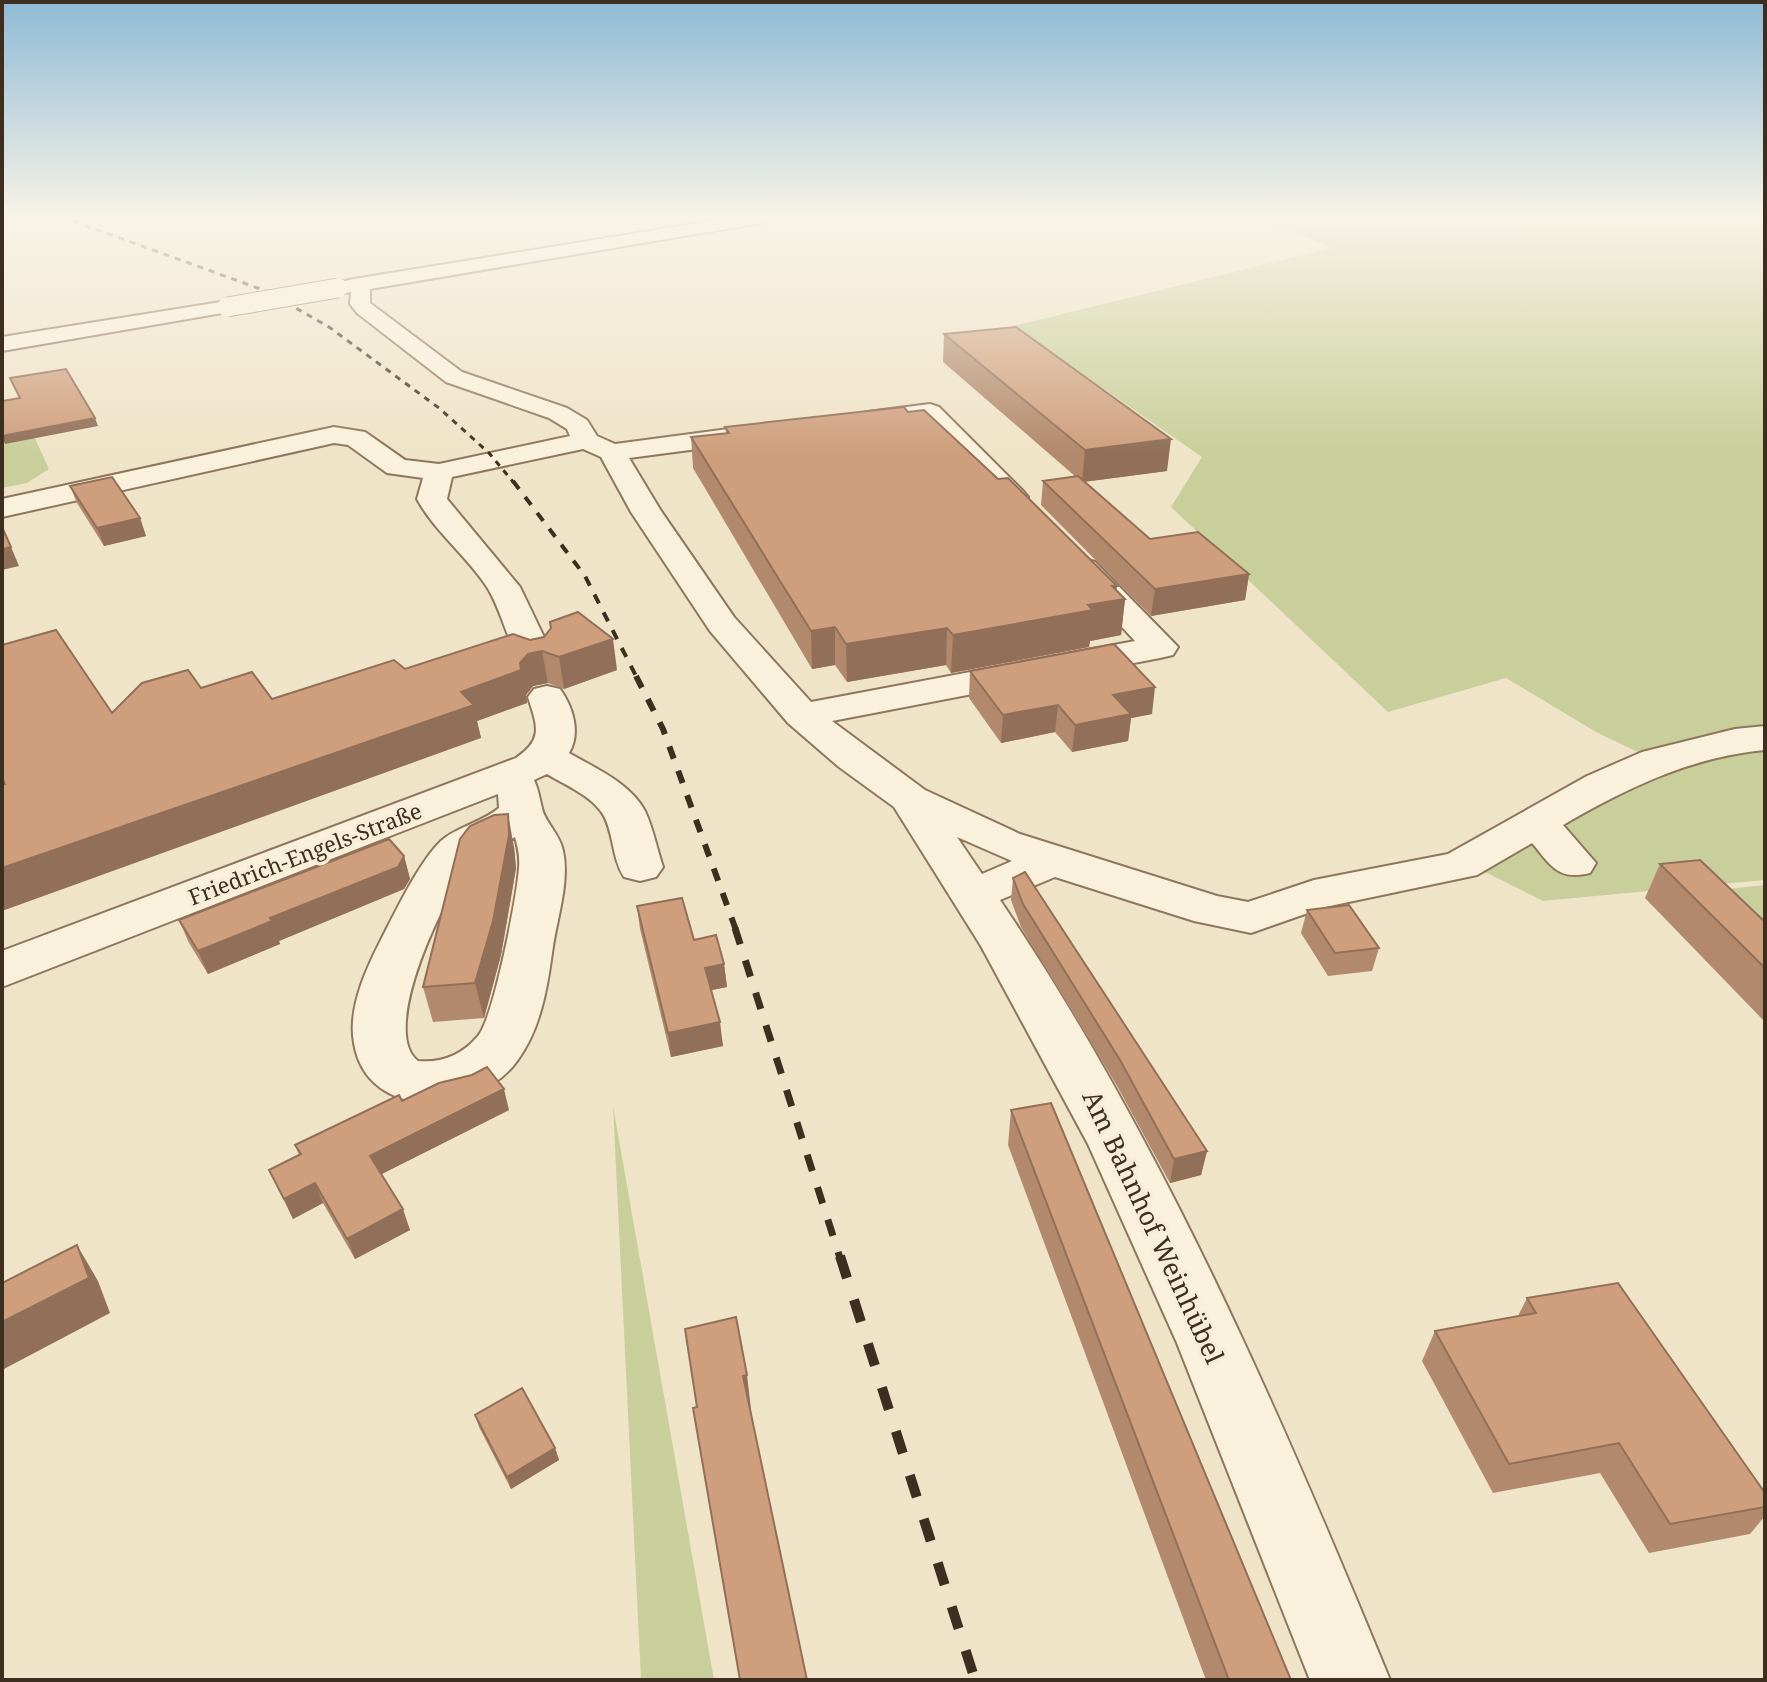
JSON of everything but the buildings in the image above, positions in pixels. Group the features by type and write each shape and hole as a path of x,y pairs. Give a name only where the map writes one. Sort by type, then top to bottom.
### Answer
{"street":[{"path":"2,344 295,295"},
{"name":"Am Bahnhof Weinhübel","path":"361,295 360,304 364,309 454,377 558,413 578,425 599,446 722,624 802,715 853,758 910,799 1004,843 1053,861 1211,910 1251,918 1314,895 1461,865 1602,785 1656,761 1735,741 1765,738"},
{"path":"839,423 930,412 1029,513"},
{"path":"2,508 334,435 356,438 397,467 439,472 506,456 778,431"},
{"path":"439,472 432,499 504,587 536,658"},
{"path":"802,715 1160,647 1061,546"},
{"path":"526,782 543,866 511,1031 486,1061 464,1074 413,1082 394,1074 383,1058 378,1032 392,969 413,919 457,850 505,825 526,782 556,744 557,729 547,697"},
{"path":"526,782 602,789 624,812 640,867"},
{"name":"Friedrich-Engels-Straße","path":"2,970 526,782"},
{"name":"Am Bahnhof Weinhübel","path":"910,799 1005,945 1116,1143 1210,1343 1350,1680"},
{"path":"1537,823 1574,863"},
{"path":"972,895 1053,861"}],"green space":[{"path":"1138,295 1765,295 1765,726 1650,758 1596,732 1506,678 1388,712 1171,507 1202,457 1013,326"},
{"path":"17,399 49,469 27,483 2,488 2,402"},
{"path":"1765,745 1765,880 1543,901 1479,869 1664,764"},
{"path":"1765,885 1765,964 1688,893"},
{"path":"613,1106 714,1680 641,1680"}],"railway":[{"path":"274,295 329,327 439,408 489,453 514,483"},
{"path":"513,481 585,576 637,678"},
{"path":"636,676 663,729 736,930"},
{"path":"735,928 840,1258"},
{"path":"840,1256 975,1680"}]}
